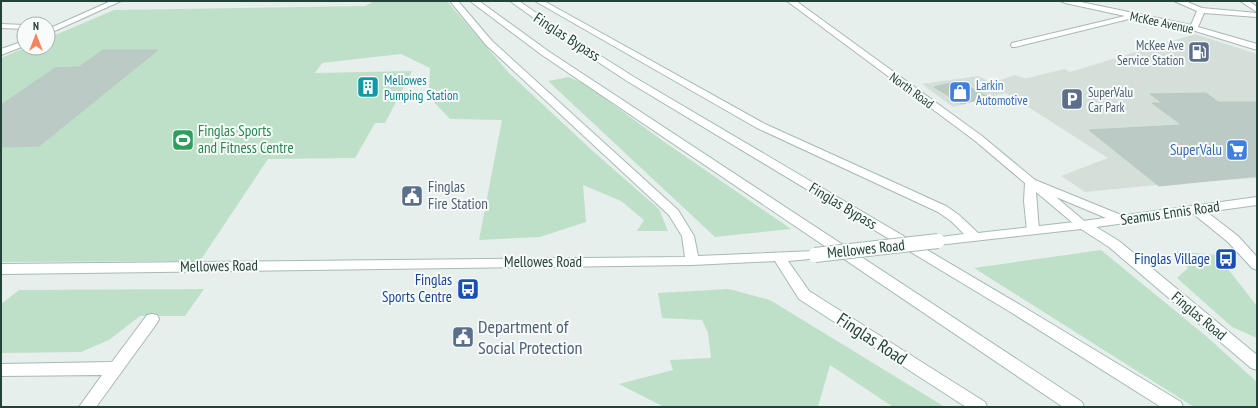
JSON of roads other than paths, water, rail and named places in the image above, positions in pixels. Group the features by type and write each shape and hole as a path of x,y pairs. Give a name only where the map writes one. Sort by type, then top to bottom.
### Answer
{"main road":[{"path":"56,28 117,1"},
{"path":"454,1 490,43 674,213 688,236 692,261"},
{"name":"Finglas Bypass","path":"474,1 545,53 1076,407"},
{"name":"Finglas Bypass","path":"514,1 694,117 1092,353 1175,407"},
{"path":"539,1 761,126 942,209 955,218 975,237"},
{"name":"North Road","path":"791,1 978,138 1083,225"},
{"name":"McKee Avenue","path":"1065,1 1194,28 1257,47"},
{"path":"1178,1 1201,10 1257,15"},
{"path":"1244,1 1257,10"},
{"path":"1194,28 1201,10"},
{"path":"1015,45 1133,16"},
{"path":"1,26 16,27"},
{"path":"1,52 16,46"},
{"path":"1031,182 1030,201 1033,231"},
{"name":"North Road","path":"1031,182 1122,220"},
{"name":"Seamus Ennis Road","path":"1083,225 1257,201"},
{"path":"1195,209 1233,239 1257,266"},
{"name":"Mellowes Road","path":"3,272 692,261 815,254 1083,225"},
{"name":"Finglas Road","path":"1083,225 1114,244 1257,364"},
{"name":"Finglas Road","path":"779,257 804,295 978,407"},
{"path":"87,407 152,319"},
{"path":"1,370 116,368"}],"place":[{"name":"McKee Ave Service Station","path":"1199,52"},
{"name":"Mellowes Pumping Station","path":"368,87"},
{"name":"Larkin Automotive","path":"960,92"},
{"name":"SuperValu Car Park","path":"1072,99"},
{"name":"Finglas Sports and Fitness Centre","path":"183,140"},
{"name":"SuperValu","path":"1237,150"},
{"name":"Finglas Fire Station","path":"412,196"},
{"name":"Finglas Village","path":"1226,259"},
{"name":"Finglas Sports Centre","path":"468,289"},
{"name":"Department of Social Protection","path":"463,337"}]}
